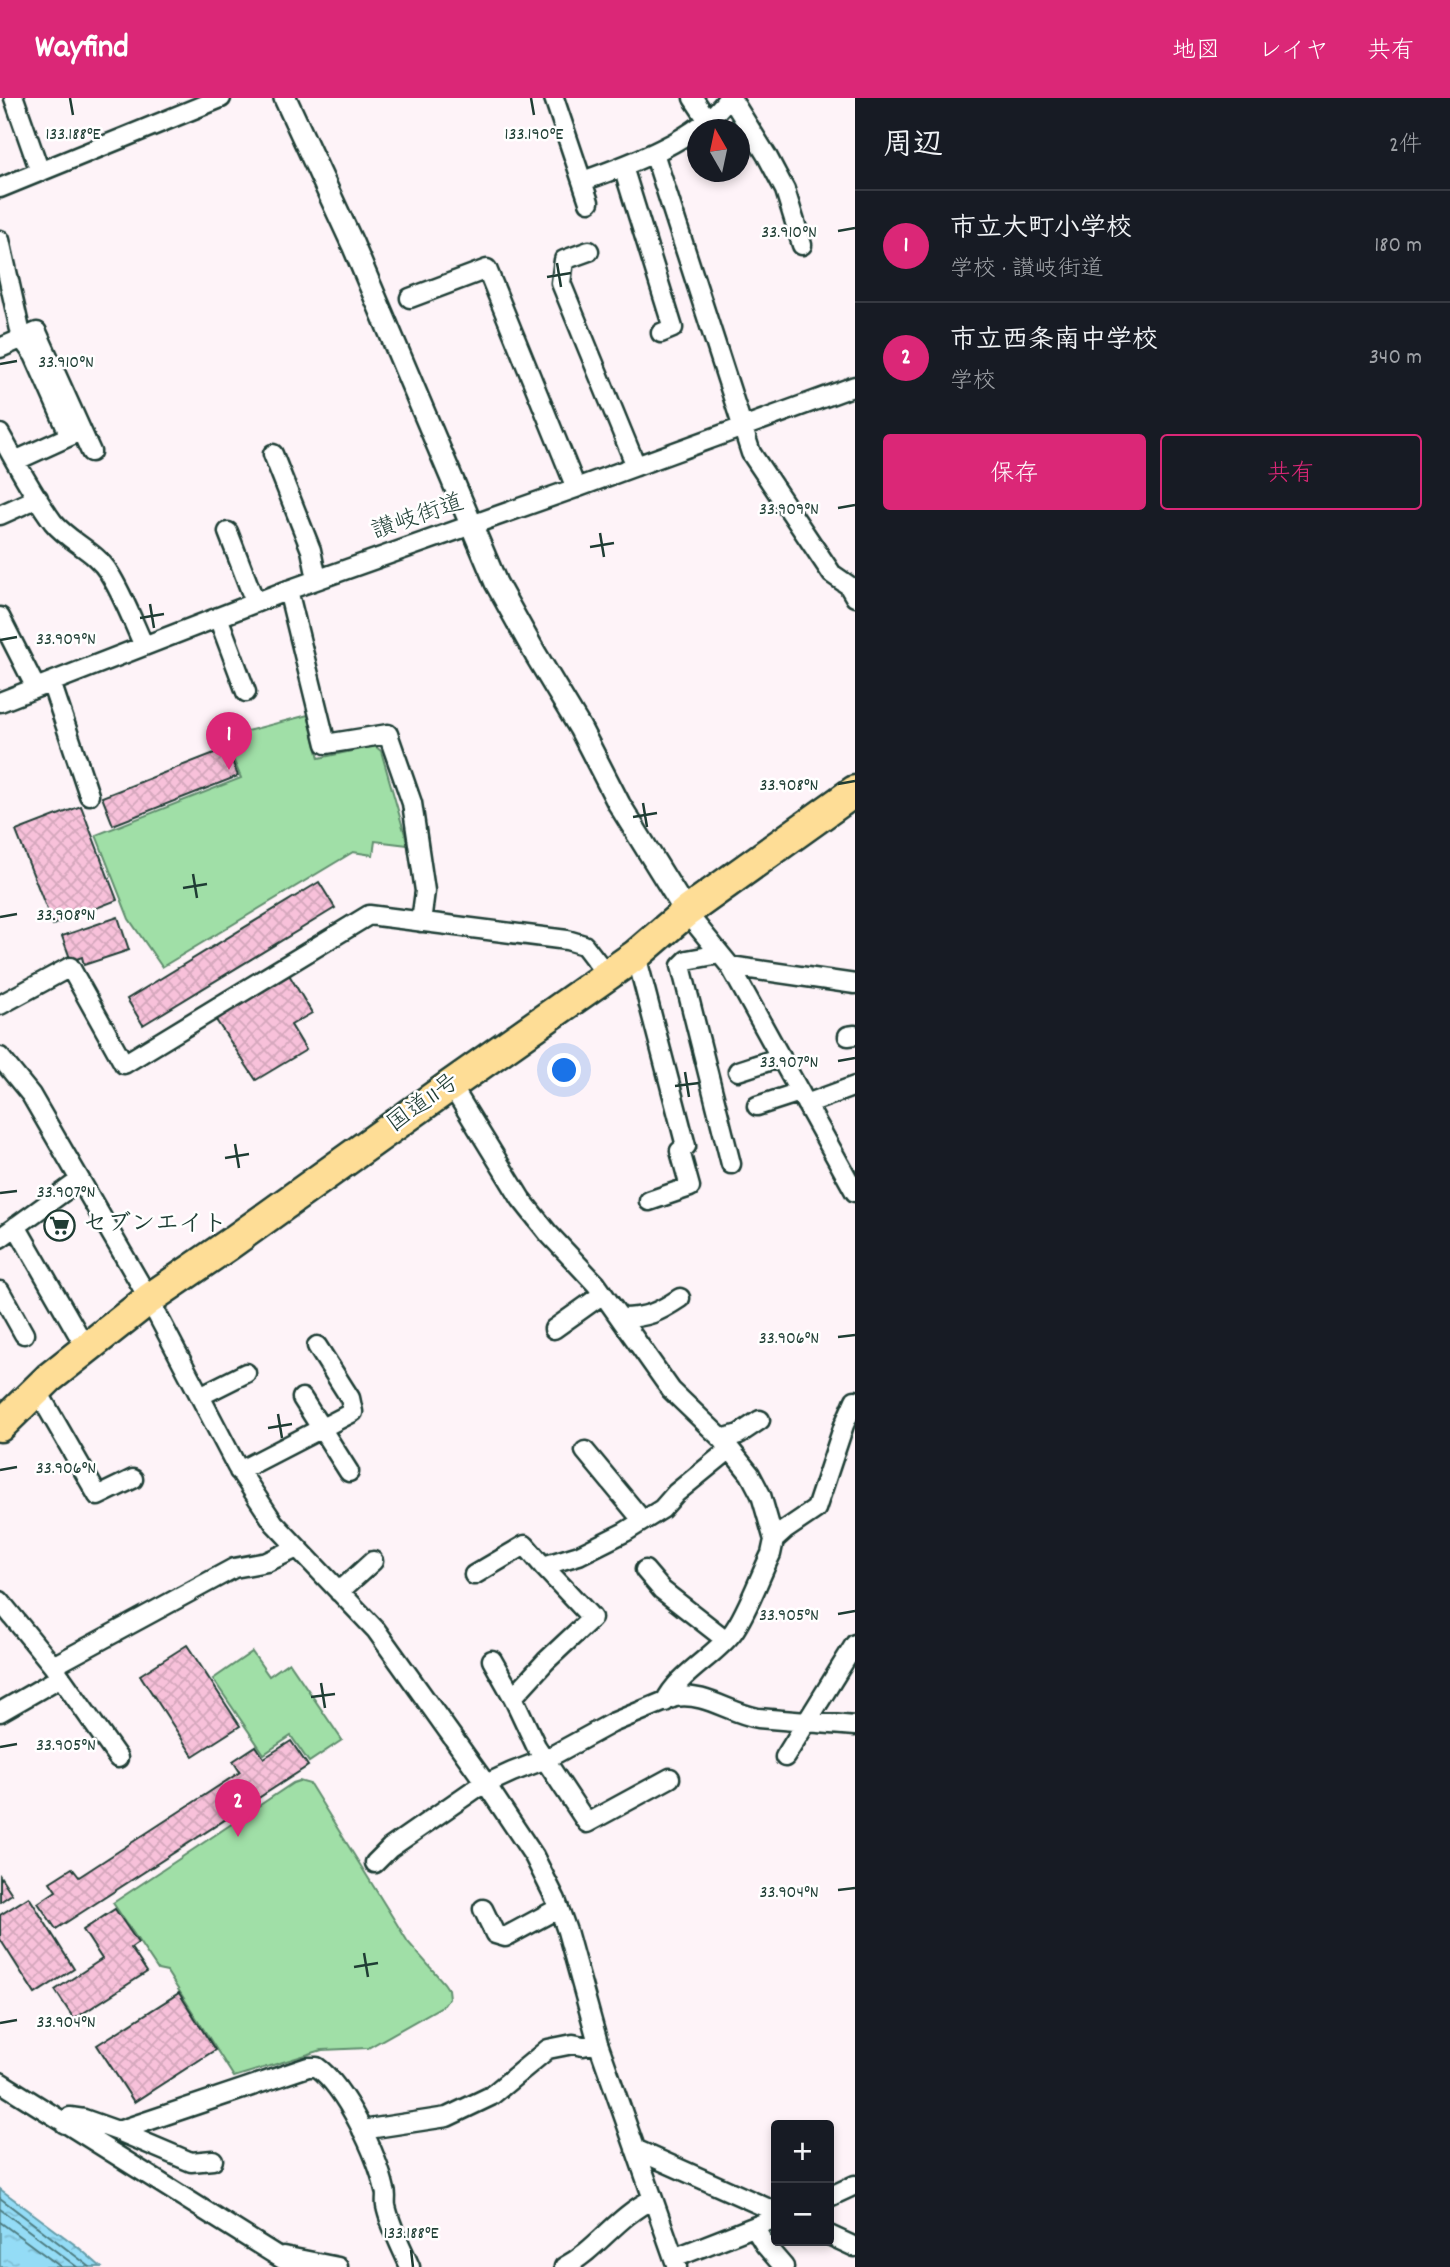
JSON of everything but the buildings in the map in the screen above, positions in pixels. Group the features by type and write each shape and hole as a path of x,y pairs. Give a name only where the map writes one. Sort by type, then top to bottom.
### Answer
{"highway":[{"name":"国道11号","path":"0,1426 86,1348 149,1299 636,955 686,912 855,792"}],"street":[{"path":"14,98 40,172"},
{"path":"0,188 221,98"},
{"path":"285,98 363,267 496,583 580,728 619,804 686,912 725,960 855,1192"},
{"path":"554,98 589,202"},
{"path":"693,98 707,119 730,98 785,190 802,245"},
{"path":"583,181 654,153 687,132"},
{"path":"654,153 751,453 832,574 848,585 855,597"},
{"path":"622,167 673,328 661,333"},
{"path":"0,240 23,339 34,355 70,436 15,461"},
{"path":"589,251 564,260 561,283 636,466"},
{"path":"410,298 487,269 576,488"},
{"path":"0,348 37,332 91,452"},
{"name":"讃岐街道","path":"0,702 317,579 855,386"},
{"path":"0,434 54,523 75,543 98,559 108,571 144,646"},
{"path":"272,454 311,550 317,579"},
{"path":"0,515 38,498"},
{"path":"228,532 255,602"},
{"path":"288,590 327,744 388,734 412,803 425,891 421,922"},
{"path":"0,617 43,685 89,795"},
{"path":"218,617 246,692"},
{"path":"0,1005 70,967 124,1064 369,915 567,940 584,945 607,975"},
{"path":"636,955 686,1146 680,1151 690,1187 649,1201"},
{"path":"731,1164 712,1123 701,1044 681,966 687,960 725,960 855,984"},
{"path":"683,1048 701,1044"},
{"path":"0,1057 31,1095 149,1299 239,1471 274,1523 376,1630 534,1856 559,1908 598,2043 675,2262 771,2220"},
{"path":"738,1071 781,1057"},
{"path":"451,1085 521,1199 603,1294 671,1390 726,1444 750,1474 761,1495 774,1541 766,1565 734,1630 675,1687 665,1702"},
{"path":"757,1106 855,1086"},
{"path":"0,1238 80,1180"},
{"path":"16,1227 86,1348"},
{"path":"0,1291 24,1334"},
{"path":"554,1329 603,1294"},
{"path":"621,1318 640,1318 660,1311 680,1298"},
{"path":"239,1471 353,1412 350,1398 317,1346"},
{"path":"200,1396 246,1373"},
{"path":"37,1390 98,1496 133,1479"},
{"path":"302,1398 349,1472"},
{"path":"774,1541 816,1509 844,1424 855,1401"},
{"path":"543,1566 579,1555 625,1532 662,1509 726,1444 760,1420"},
{"path":"585,1451 643,1521"},
{"path":"474,1575 525,1545 592,1618 546,1661 513,1697"},
{"path":"0,1712 57,1671 234,1568 267,1562 297,1548"},
{"path":"339,1592 373,1561"},
{"path":"645,1570 662,1590 726,1640"},
{"path":"0,1601 57,1671 118,1758"},
{"path":"785,1757 855,1643"},
{"path":"492,1660 536,1746 587,1823 670,1778"},
{"path":"376,1863 390,1848 486,1784 546,1759 612,1723 675,1698 695,1696 746,1716 855,1726"},
{"path":"483,1909 495,1934 505,1937 559,1908"},
{"path":"362,2130 447,2117 491,2096 548,2049 573,2043 583,2046 598,2043"},
{"path":"118,2131 309,2067 317,2067 339,2091 362,2130 386,2192 386,2205 410,2267"},
{"path":"0,2082 295,2267"},
{"path":"65,2124 70,2117 85,2119 191,2162 213,2160"},
{"path":"635,2148 771,2210"},
{"path":"834,2195 855,2185"},
{"path":"565,2267 586,2252 635,2207 653,2199"},
{"path":"754,2227 784,2267"},
{"path":"834,2237 855,2247"},
{"path":"272,2254 338,2267"}],"green space":[{"path":"308,715 319,758 375,746 381,751 408,845 375,841 373,855 353,852 162,967 129,919 96,835 241,778 224,737"},
{"path":"252,1652 269,1676 289,1662 342,1740 309,1762 291,1736 264,1754 213,1679"},
{"path":"299,1781 310,1784 408,1942 448,1989 449,1998 444,2005 368,2048 322,2050 234,2077 167,1972 158,1970 113,1903"}],"water":[{"path":"0,2189 78,2247 101,2267 0,2267"}],"place":[{"name":"市立大町小学校","path":"229,770"},
{"name":"セブンエイト","path":"60,1225"},
{"name":"市立西条南中学校","path":"238,1837"}]}
